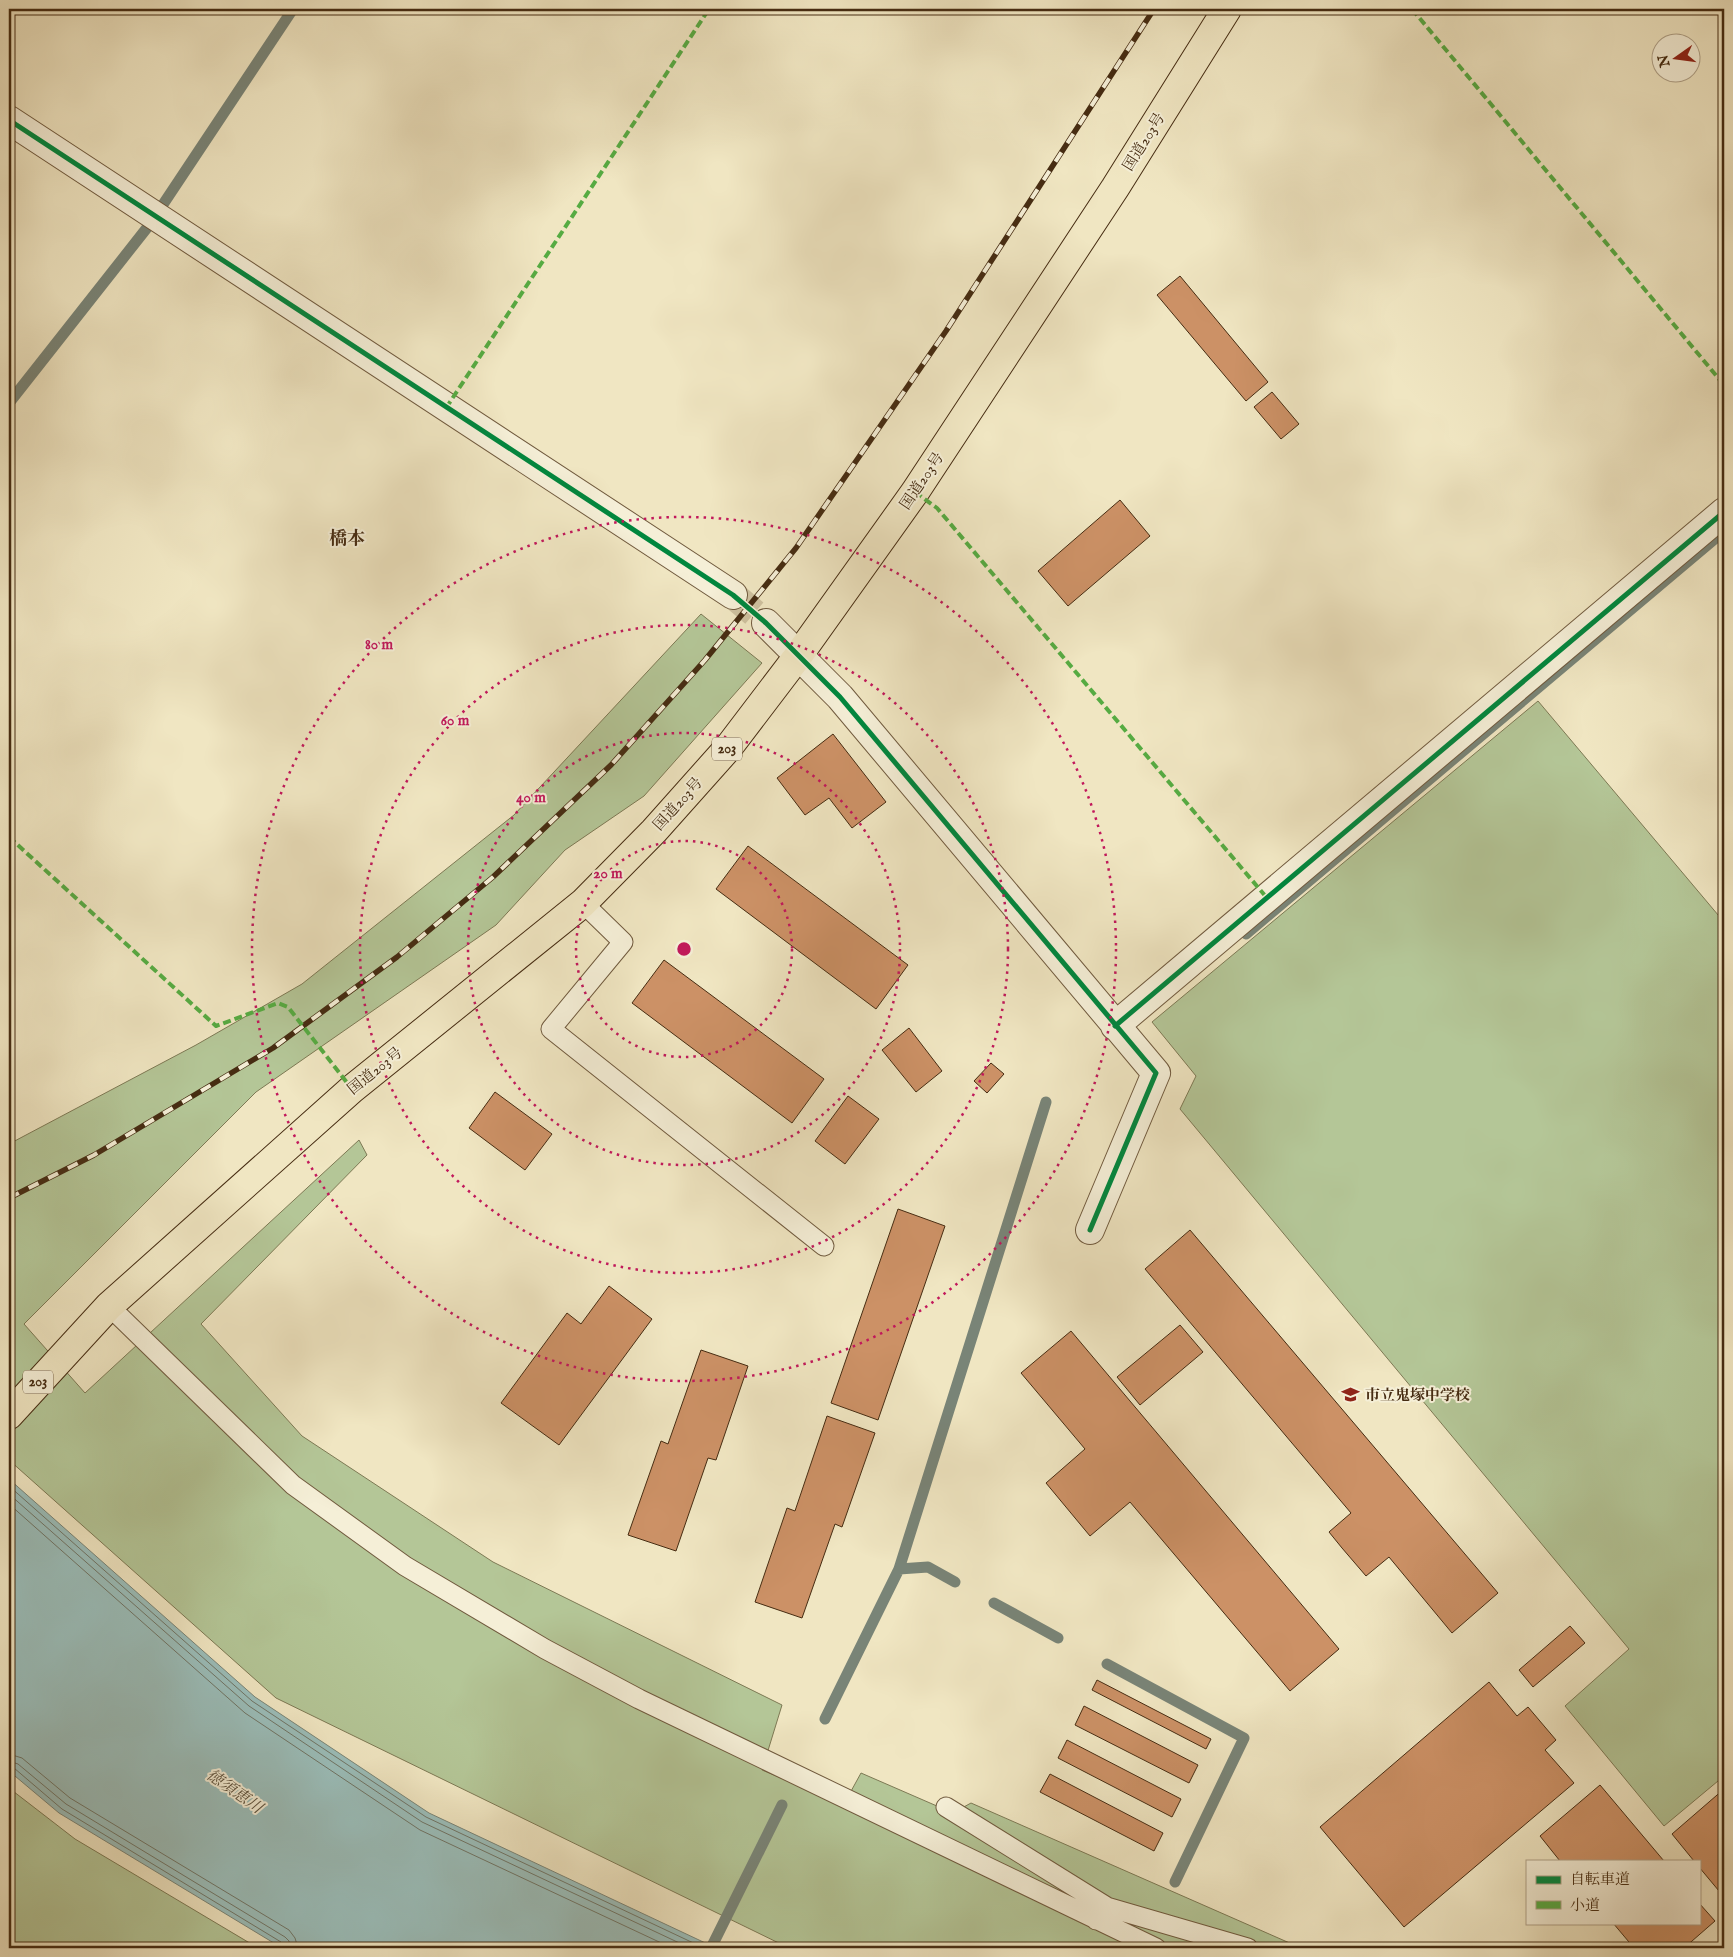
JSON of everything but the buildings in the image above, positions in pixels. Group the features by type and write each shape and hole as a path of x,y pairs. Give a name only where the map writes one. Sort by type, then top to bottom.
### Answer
{"highway":[{"name":"国道203号","path":"9,1415 109,1306 352,1089 583,903 654,831 728,748 798,656 915,492 1115,188 1227,9"}],"street":[{"path":"9,120 732,595"},
{"path":"1116,1026 1724,512"},
{"path":"766,623 840,697 1156,1073 1090,1230"}],"lane":[{"path":"583,903 623,942 551,1029 824,1246"},
{"path":"109,1306 293,1485 405,1566 545,1649 639,1699 1101,1914 1248,1948"},
{"path":"946,1806 1101,1914 1156,1948"}],"green space":[{"path":"701,614 762,663 644,796 565,850 496,925 256,1092 24,1324 85,1393 359,1140 367,1155 201,1324 302,1436 493,1562 782,1705 762,1770 844,1804 861,1773 953,1813 971,1803 1301,1948 789,1948 276,1698 9,1460 9,1144 196,1045 302,984 514,815"},
{"path":"1538,701 1724,922 1724,1776 1664,1826 1565,1706 1629,1649 1180,1109 1196,1076 1152,1022"},
{"path":"9,1788 75,1839 258,1948 9,1948"}],"water":[{"name":"徳須恵川","path":"9,1479 255,1697 429,1813 716,1948 282,1948 59,1813 9,1771"}],"waterway":[{"path":"9,403 150,224 293,9"},
{"path":"1246,934 1724,531"},
{"path":"825,1719 899,1569 1046,1102"},
{"path":"899,1569 928,1567 955,1582"},
{"path":"994,1603 1058,1638"},
{"path":"1107,1664 1244,1738 1175,1882"},
{"path":"711,1948 782,1805"}],"tunnel":[{"path":"733,595 766,623"}],"railway":[{"path":"9,1198 94,1155 273,1048 397,957 493,877 611,765 705,660 796,548 946,331 1154,9"}],"marked path":[{"path":"446,408 709,9"},
{"path":"1412,9 1724,385"},
{"path":"915,492 937,508 1267,898"},
{"path":"9,837 216,1026 278,1003 288,1007 352,1089"}],"cycle path":[{"path":"9,120 733,595 766,623 840,697 1156,1073 1090,1230"},
{"path":"1115,1026 1724,512"}],"place":[{"name":"市立鬼塚中学校","path":"1351,1395"}],"district":[{"name":"橋本","path":"347,539"}]}
